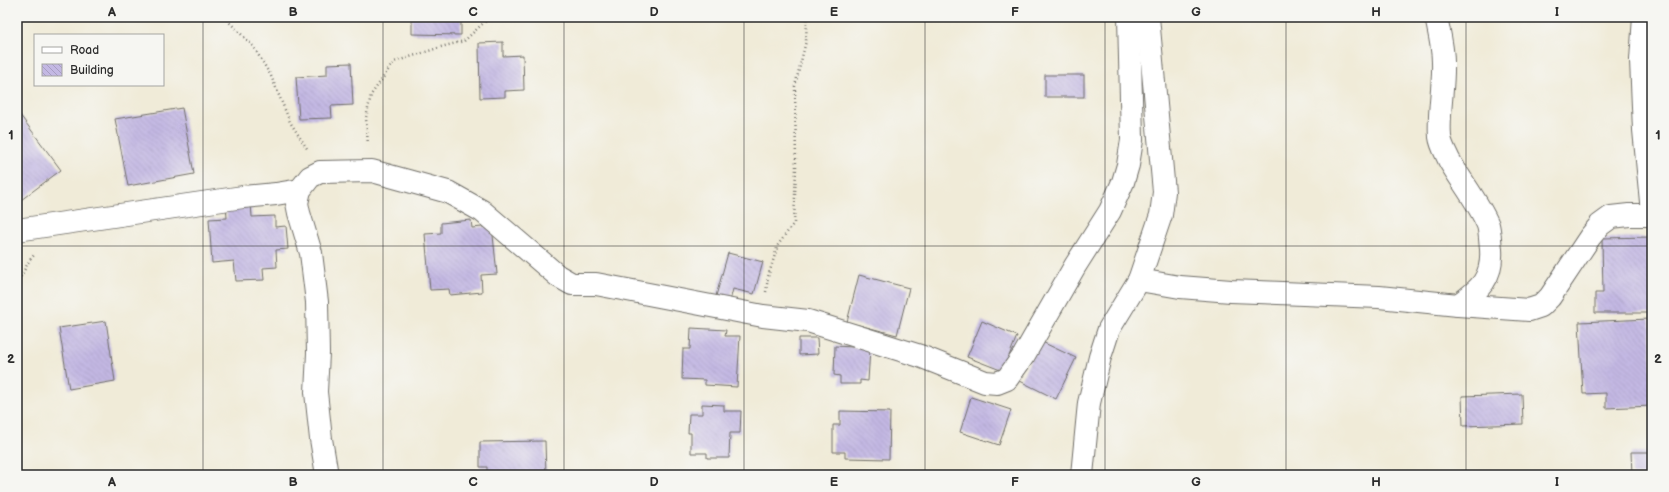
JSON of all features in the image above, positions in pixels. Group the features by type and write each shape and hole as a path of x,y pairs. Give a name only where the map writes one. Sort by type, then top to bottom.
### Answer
{"street":[{"path":"327,475 321,439 316,392 318,352 317,302 311,253 297,203 300,190 310,177 320,172 372,171 448,192 482,211 558,276 572,284 596,284 763,316 808,321 920,356 985,382 997,383 1007,378 1024,355 1075,266 1110,211 1123,182 1128,165 1132,140 1129,17"},
{"path":"1082,475 1089,403 1100,357 1109,329 1139,280 1161,215 1164,192 1148,17"},
{"path":"1436,17 1444,62 1440,139 1445,153 1459,178 1479,208 1488,226 1490,238 1491,257 1488,276 1475,293 1458,305"},
{"path":"1139,280 1180,287 1231,291 1379,297 1529,310 1542,306 1550,297 1590,237 1600,225 1611,218 1652,214 1644,130 1647,60 1644,17"},
{"path":"17,230 300,190"}],"path":[{"path":"224,17 253,46 268,70 290,122 309,150 320,172"},
{"path":"372,171 366,118 371,95 394,62 464,41 490,17"},
{"path":"763,316 768,277 778,245 794,223 796,167 795,86 806,41 807,17"},
{"path":"17,395 17,406"}],"building":[{"path":"412,17 461,17 461,35 412,34"},
{"path":"503,42 503,56 523,55 524,90 505,91 505,97 480,98 479,43"},
{"path":"351,63 353,105 331,106 332,118 299,119 296,77 327,75 327,64"},
{"path":"1045,75 1084,75 1084,97 1045,97"},
{"path":"182,108 194,174 128,186 115,119"},
{"path":"17,111 61,170 17,203"},
{"path":"251,203 252,217 275,216 275,227 286,226 288,249 276,250 277,267 263,268 264,280 236,281 234,261 212,263 209,219 227,218 226,204"},
{"path":"471,220 472,228 492,226 497,274 481,275 482,292 450,295 449,289 430,290 425,234 441,233 441,223"},
{"path":"1652,237 1652,313 1595,313 1595,293 1603,293 1602,238"},
{"path":"728,253 763,262 754,294 733,289 730,301 716,296"},
{"path":"859,275 909,288 897,335 847,322"},
{"path":"1650,319 1652,406 1606,408 1606,393 1583,394 1579,322"},
{"path":"106,321 115,381 69,389 59,328"},
{"path":"982,321 1017,336 1003,371 967,357"},
{"path":"691,328 726,330 725,336 740,336 737,387 705,385 705,380 682,379 683,349 690,349"},
{"path":"799,338 817,338 818,354 799,355"},
{"path":"1040,341 1076,358 1056,399 1020,381"},
{"path":"835,346 870,348 868,381 860,380 860,384 840,384 840,376 834,375"},
{"path":"1522,394 1523,424 1463,426 1462,396"},
{"path":"971,397 1011,410 999,445 960,432"},
{"path":"702,404 724,405 724,411 741,411 740,433 730,433 729,458 707,458 707,453 691,453 691,433 688,433 689,414 702,414"},
{"path":"840,411 890,412 889,459 845,458 845,452 833,452 833,425 840,425"},
{"path":"545,441 546,475 487,475 487,467 480,467 480,442"},
{"path":"1631,452 1652,452 1652,475 1632,475"}]}
